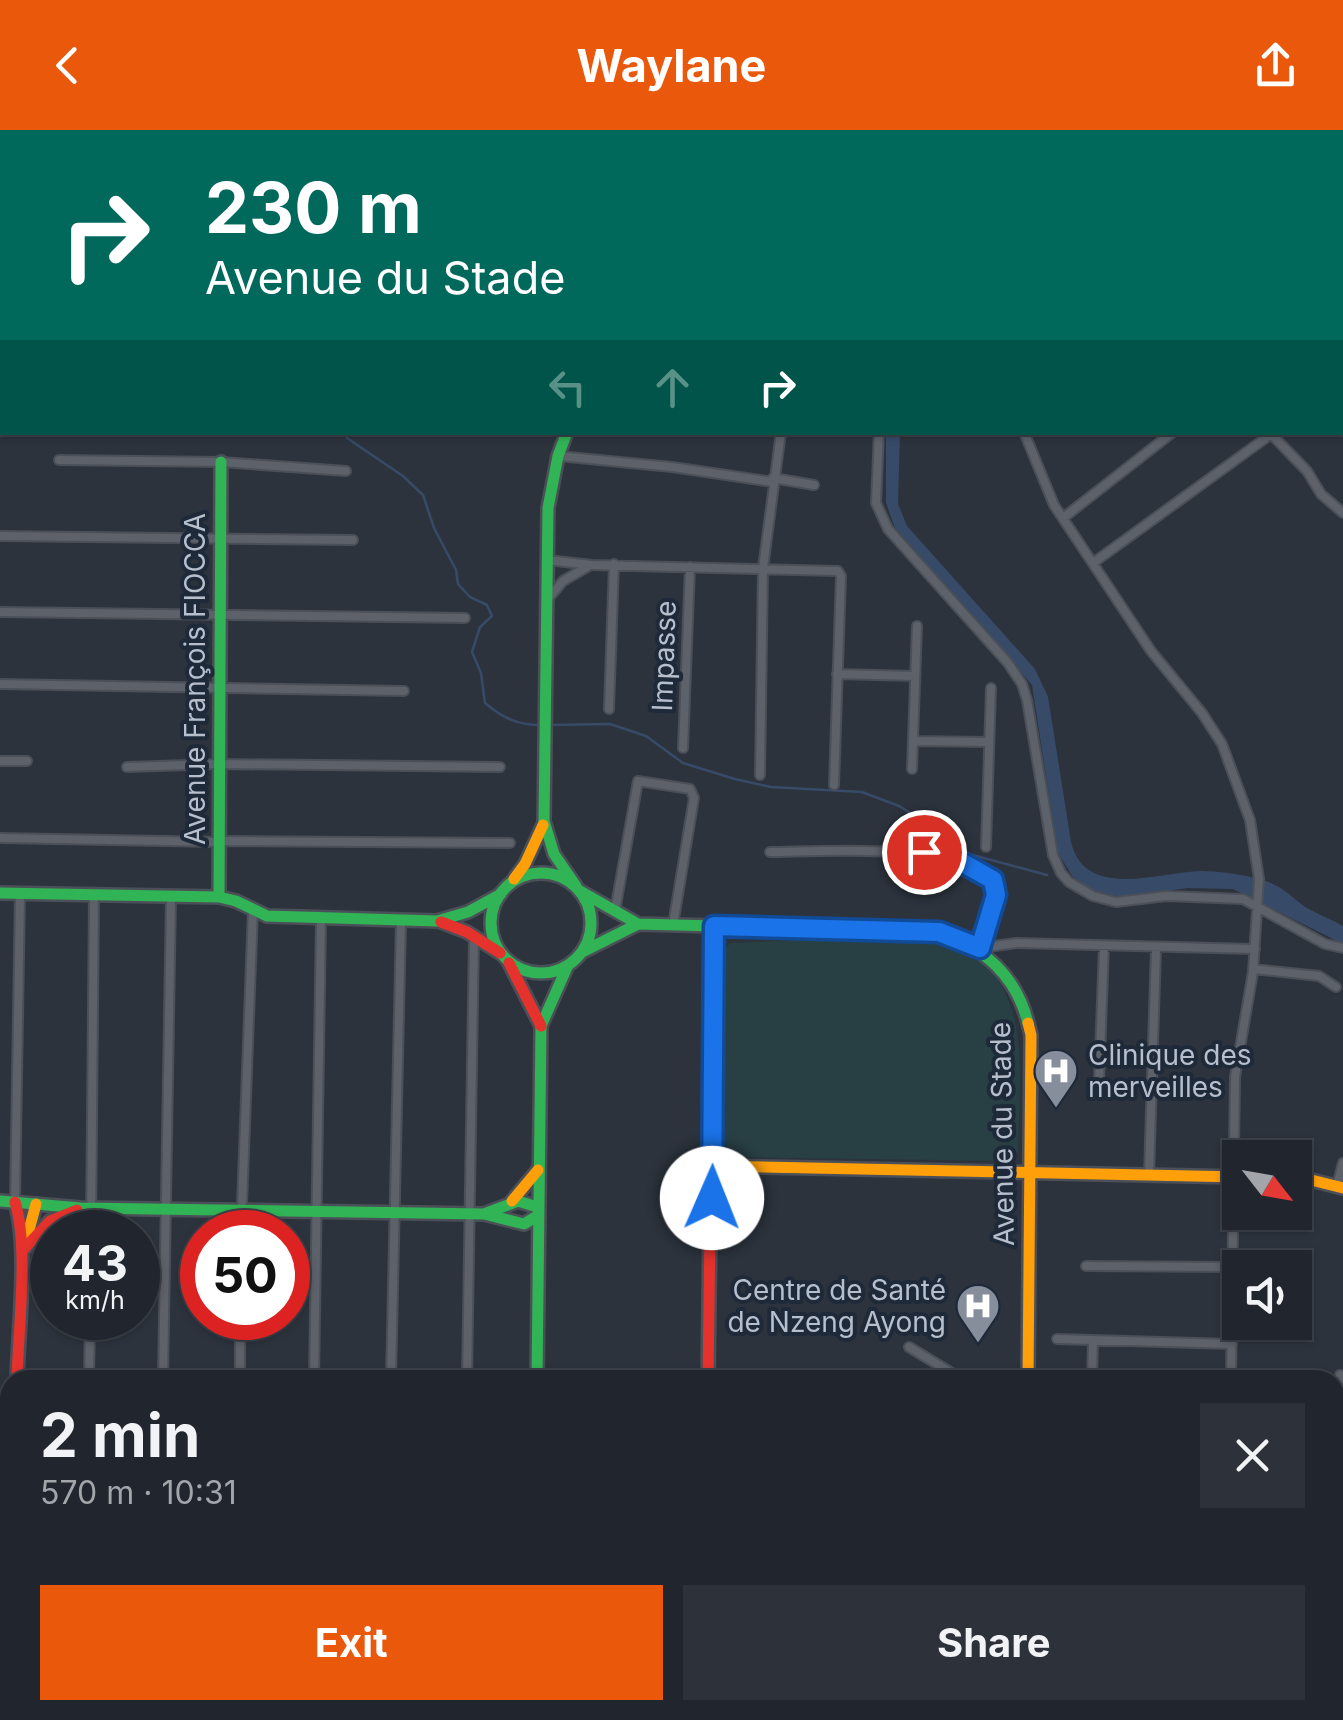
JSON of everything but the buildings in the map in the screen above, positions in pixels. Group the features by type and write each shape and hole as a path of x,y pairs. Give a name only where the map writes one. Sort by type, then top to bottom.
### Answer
{"main road":[{"path":"567,435 548,498 544,821 554,854 588,906 592,922 582,952"},
{"name":"Avenue François FIOCCA","path":"219,897 221,462"},
{"path":"541,1026 494,940 492,924 494,908 525,864 544,821"},
{"path":"0,893 219,897 267,916 437,921 468,912 536,873 550,874 638,924"},
{"path":"437,921 474,936 538,973 554,972 568,965"},
{"path":"537,1370 541,1026 568,965 582,952 638,924"},
{"name":"Avenue du Stade","path":"638,924 939,932 980,948 1014,982 1028,1021 1032,1076 1028,1370"},
{"path":"708,1370 714,926"},
{"path":"713,1166 1222,1177"},
{"path":"509,1204 538,1170"},
{"path":"1312,1180 1340,1187"},
{"path":"484,1214 525,1200 537,1212"},
{"path":"0,1201 86,1208 484,1214 524,1224 537,1212"},
{"path":"17,1370 19,1225 27,1204"},
{"path":"20,1264 25,1248 27,1204"},
{"path":"25,1248 50,1222 86,1208"},
{"path":"505,1220 525,1233 538,1248"}],"street":[{"path":"760,775 763,568 780,435"},
{"path":"878,435 876,503 888,529 1008,663 1024,689 1050,843 1064,878 1110,902 1160,896 1243,899 1257,903 1325,944 1343,948"},
{"path":"1025,435 1062,518 1150,650 1202,712 1230,759 1250,820 1259,879 1256,949 1235,1077 1236,1140"},
{"path":"1062,518 1170,435"},
{"path":"1093,562 1272,435"},
{"path":"1274,435 1307,471 1321,494 1343,514"},
{"path":"558,456 814,485"},
{"path":"59,460 221,462 346,471"},
{"path":"0,536 353,540"},
{"path":"547,560 592,565 838,571 841,576 834,785"},
{"path":"609,709 614,564"},
{"path":"546,602 564,581 592,565"},
{"name":"Impasse","path":"684,748 690,566"},
{"path":"0,612 465,618"},
{"path":"912,770 917,626"},
{"path":"837,674 915,676"},
{"path":"0,684 404,691"},
{"path":"986,847 991,688"},
{"path":"913,741 988,742"},
{"path":"0,761 26,761"},
{"path":"127,767 219,764 500,768"},
{"path":"615,913 638,782 690,789 694,798 673,925"},
{"path":"0,838 510,842"},
{"path":"770,852 924,852 963,863 988,875 996,889 980,948 1016,943 1256,949"},
{"path":"20,894 27,1204"},
{"path":"86,1208 94,896"},
{"path":"163,1370 172,897"},
{"path":"241,1209 253,909"},
{"path":"314,1370 321,918"},
{"path":"391,1370 401,921"},
{"path":"468,1370 474,936"},
{"path":"1099,1082 1104,946"},
{"path":"1149,1176 1156,948"},
{"path":"1253,969 1314,974 1336,987"},
{"path":"1340,1187 1343,1163"},
{"path":"1086,1266 1222,1267"},
{"path":"89,1370 90,1340"},
{"path":"240,1340 240,1370"},
{"path":"1057,1340 1232,1344"},
{"path":"1092,1370 1093,1340"},
{"path":"1231,1370 1232,1340"},
{"path":"909,1346 947,1370"}],"green space":[{"path":"908,935 950,945 980,961 1000,984 1012,1012 1018,1043 1018,1152 1011,1161 734,1157 723,1141 726,948 730,943"}],"water":[{"path":"886,435 900,435 898,504 907,526 1035,669 1048,697 1071,842 1079,860 1091,872 1126,879 1201,871 1263,880 1343,926 1343,944 1233,889 1188,888 1120,897 1092,890 1073,877 1058,853 1032,685 895,528 886,503"}],"waterway":[{"path":"346,435 423,495 434,528 456,570 458,584 470,597 487,605 492,616 480,627 472,652 481,673 485,703 511,720 541,725"},
{"path":"549,725 610,724 646,736 683,763 771,787 862,792 899,806 969,854 1047,875"}],"traffic: fast":[{"path":"566,435 548,508 544,821 554,854 576,886"},
{"path":"219,897 221,462"},
{"path":"541,873 560,877 576,888 587,904 591,923 587,942 576,958 560,969 541,973 522,969 506,958 495,942 491,923 495,904 506,888 522,877 541,873"},
{"path":"580,891 638,924 939,932 970,946 996,965 1015,991 1028,1023"},
{"path":"0,893 219,897 267,916 437,921 468,912 501,894"},
{"path":"582,952 638,924"},
{"path":"537,1370 541,1026 568,965"},
{"path":"0,1201 81,1208 484,1214 524,1224 537,1216"},
{"path":"484,1214 518,1201 537,1207"}],"traffic: slow":[{"path":"514,879 543,825"},
{"path":"1028,1023 1028,1370"},
{"path":"713,1166 1222,1177"},
{"path":"512,1201 538,1170"},
{"path":"1312,1180 1343,1188"},
{"path":"25,1245 36,1204"}],"traffic: jam":[{"path":"441,922 467,932 500,953"},
{"path":"708,1370 714,927"},
{"path":"509,963 541,1026"},
{"path":"15,1202 22,1265 17,1370"},
{"path":"25,1248 30,1243"}],"place":[{"name":"Clinique des merveilles","path":"1056,1109"},
{"name":"Centre de Santé de Nzeng Ayong","path":"978,1344"}],"route":[{"path":"712,1198 714,926 939,932 980,948 996,895 993,880 963,863 924,852"}]}
